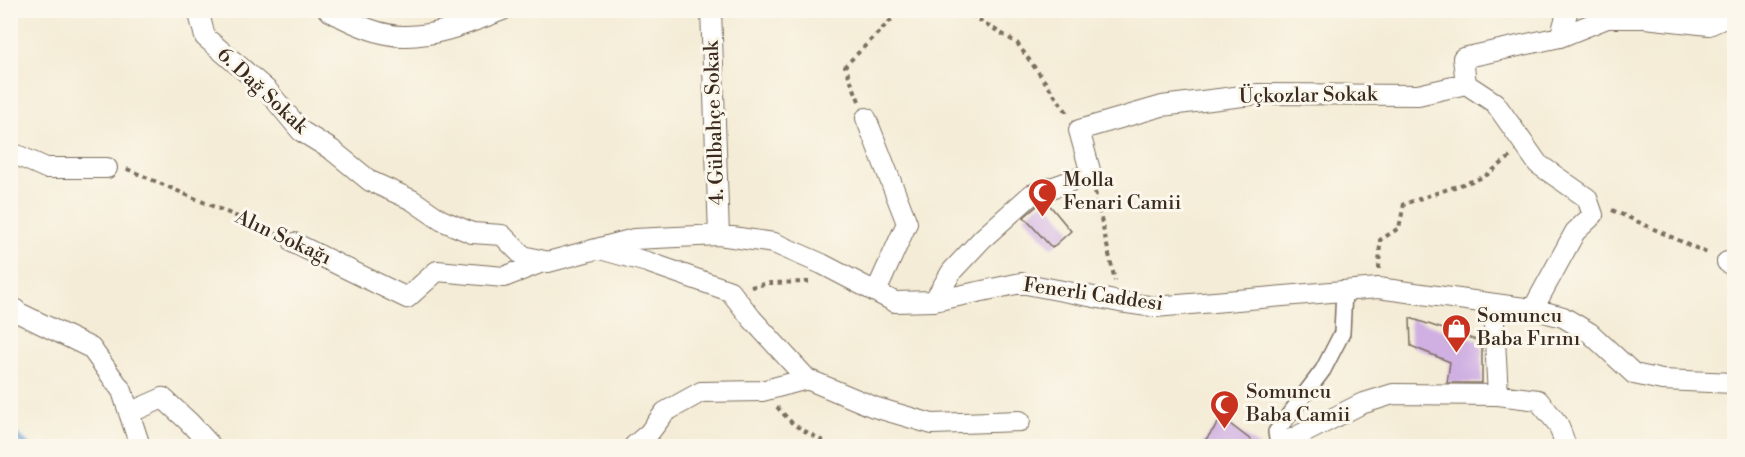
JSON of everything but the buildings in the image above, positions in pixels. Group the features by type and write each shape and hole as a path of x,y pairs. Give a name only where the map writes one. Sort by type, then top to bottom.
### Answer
{"street":[{"name":"6. Dağ Sokak","path":"198,10 205,37 267,90 301,131 332,150 370,181 412,200 441,220 472,233 502,235 522,256 545,261"},
{"path":"328,10 354,25 402,36 446,30 502,10"},
{"name":"4. Gülbahçe Sokak","path":"711,10 719,235"},
{"path":"1560,37 1568,10"},
{"path":"1533,309 1575,232 1593,215 1587,198 1538,164 1495,103 1467,84 1463,58 1560,37 1608,18 1645,18 1709,25 1727,17 1731,10"},
{"name":"Üçkozlar Sokak","path":"1079,130 1162,106 1258,93 1418,95 1467,84"},
{"path":"866,118 907,223 876,292"},
{"path":"934,301 952,271 982,239 1031,195 1091,174 1079,130"},
{"path":"10,152 46,168 107,168"},
{"name":"Fenerli Caddesi","path":"600,249 634,239 719,235 774,243 895,302 934,301 1021,283 1155,307 1378,288 1533,309 1563,317 1590,333 1634,374 1662,380 1734,383"},
{"name":"Alın Sokağı","path":"294,243 407,298 437,271 504,277 545,261"},
{"path":"545,261 600,249 647,262 730,291 752,319 807,379 874,407 932,424 1020,421"},
{"path":"1344,290 1342,333 1323,370 1275,432 1278,446 1361,404 1393,394 1498,395 1538,400 1558,424 1566,447"},
{"path":"1493,304 1498,395"},
{"path":"10,305 19,312 91,348 122,392 140,447"},
{"path":"634,447 649,433 665,412 700,392 762,391 807,379"},
{"path":"129,413 162,398 189,422 211,447"}],"path":[{"path":"866,118 845,66 901,10"},
{"path":"963,10 1017,43 1079,130"},
{"path":"1378,288 1380,240 1399,228 1404,204 1484,177 1525,145"},
{"name":"Alın Sokağı","path":"107,168 128,169 294,243"},
{"path":"1091,174 1120,302"},
{"path":"1587,198 1731,264"},
{"path":"730,291 769,283 825,281 833,270"},
{"path":"762,391 795,425 832,447"}],"waterway":[{"path":"10,431 27,446"}],"place":[{"name":"Molla Fenari Camii","path":"1042,218"},
{"name":"Somuncu Baba Fırını","path":"1456,354"},
{"name":"Somuncu Baba Camii","path":"1225,430"}]}
